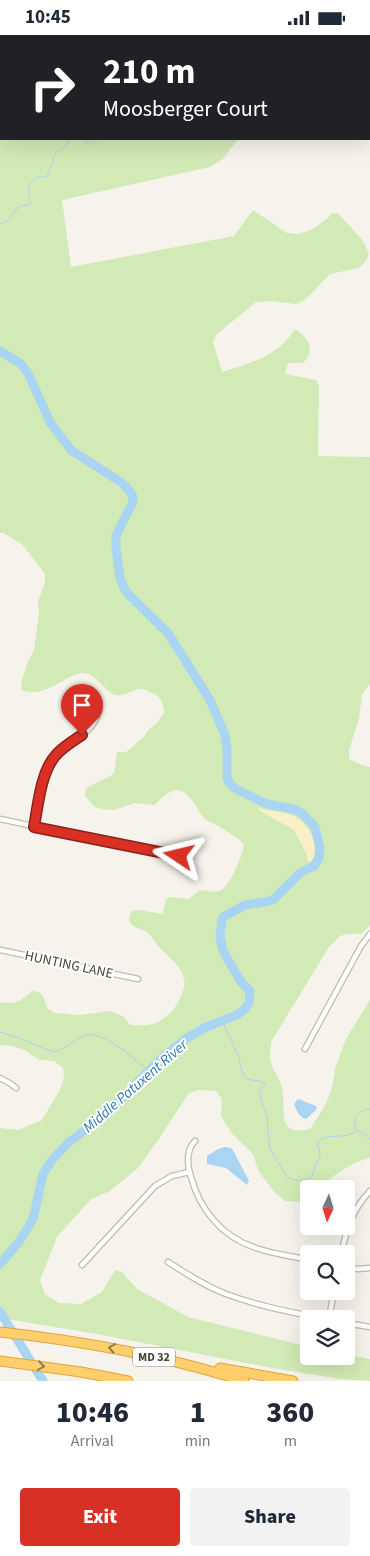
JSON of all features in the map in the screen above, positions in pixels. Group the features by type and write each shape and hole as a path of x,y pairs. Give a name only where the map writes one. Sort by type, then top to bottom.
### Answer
{"highway":[{"name":"MD 32","path":"0,1332 138,1353 205,1369 244,1381"},
{"path":"138,1353 293,1381"},
{"name":"MD 32","path":"0,1361 81,1372 128,1381"},
{"path":"108,1377 120,1381"}],"street":[{"path":"34,827 45,777 50,764 62,749 92,727 98,711"},
{"path":"0,819 173,856 189,854"},
{"path":"305,1049 361,946 370,934"},
{"name":"HUNTING LANE","path":"0,950 138,979"},
{"path":"0,1078 16,1088"},
{"path":"195,1141 188,1155 189,1172 194,1189 203,1208 215,1222 236,1239 255,1248 300,1258"},
{"path":"82,1265 155,1186 172,1176 189,1172"},
{"path":"344,1245 356,1207 370,1191"},
{"path":"168,1262 199,1281 233,1296 270,1308 300,1314"},
{"path":"355,1268 370,1268"},
{"path":"355,1324 370,1327"}],"green space":[{"path":"0,140 237,140 223,159 210,167 62,200 71,267 234,236 253,210 287,233 299,234 313,229 332,213 338,213 363,241 369,253 366,261 359,268 330,274 305,300 296,304 271,301 256,302 217,334 213,342 222,372 263,357 280,346 295,329 300,332 309,344 309,353 303,363 288,363 285,374 316,380 319,386 318,456 370,457 370,684 362,694 359,719 349,750 349,759 370,767 370,925 361,934 340,936 329,947 271,1042 270,1060 282,1088 284,1119 287,1125 291,1129 299,1131 310,1129 326,1104 332,1088 335,1069 346,1039 370,1000 370,1158 342,1170 329,1180 300,1180 300,1202 285,1201 273,1191 258,1170 253,1154 232,1134 221,1116 222,1099 216,1091 199,1090 189,1093 138,1168 110,1191 91,1199 57,1237 40,1280 45,1294 59,1303 81,1304 102,1292 115,1270 122,1272 137,1289 188,1317 300,1345 300,1365 355,1365 355,1356 370,1359 370,1381 340,1379 272,1368 97,1334 0,1318 0,1128 18,1130 42,1120 60,1090 64,1077 63,1068 54,1061 40,1060 24,1050 0,1045 0,1002 10,1003 18,1001 32,991 39,992 44,998 47,1008 55,1013 80,1015 111,1011 124,1017 130,1025 146,1025 160,1021 177,1005 184,989 183,974 149,934 136,928 130,922 129,919 132,911 138,910 163,914 166,899 170,897 189,899 200,890 214,892 223,889 235,870 244,844 228,832 206,820 189,796 179,790 169,792 154,805 134,803 114,810 95,807 85,796 86,789 114,773 117,752 126,752 157,723 164,712 162,702 159,697 143,689 121,695 113,694 91,675 82,673 78,673 40,691 28,692 21,690 28,661 34,651 39,612 38,602 45,582 45,574 22,544 0,533"}],"sand":[{"path":"258,807 288,814 306,826 315,847 312,861 308,862 306,853 294,830 260,811"}],"water":[{"path":"298,1099 317,1108 306,1119 300,1115 294,1104"},
{"path":"225,1147 231,1148 234,1152 249,1181 247,1185 226,1168 207,1164 207,1156"}],"waterway":[{"path":"0,224 9,220 18,207 30,204 30,184 37,177 47,177 55,154 67,145 69,140"},
{"path":"84,140 93,144 97,140"},
{"name":"Middle Patuxent River","path":"0,351 20,363 28,373 50,422 71,450 122,483 130,491 133,502 116,536 120,578 130,596 168,633 210,700 225,735 227,778 230,784 236,789 267,804 294,809 303,814 315,827 320,848 319,858 314,866 301,872 273,900 245,905 222,919 220,936 223,951 241,982 250,991 249,1003 245,1009 237,1015 206,1027 187,1038 165,1055 106,1114 68,1143 52,1160 43,1174 33,1219 19,1242 0,1264"},
{"path":"223,1021 239,1057 244,1076 265,1084 260,1091 260,1095 267,1118 270,1149 287,1177 299,1180 311,1178 320,1155 317,1142 326,1137 346,1136 355,1132 356,1116 360,1112 370,1109"},
{"path":"0,1032 53,1052 61,1050 83,1036 100,1037 127,1053 150,1072"},
{"path":"356,1130 362,1132 370,1139"},
{"name":"Middle Patuxent River","path":"0,1312 43,1381"}],"route":[{"path":"82,735 53,758 45,777 34,827 179,856"}]}
